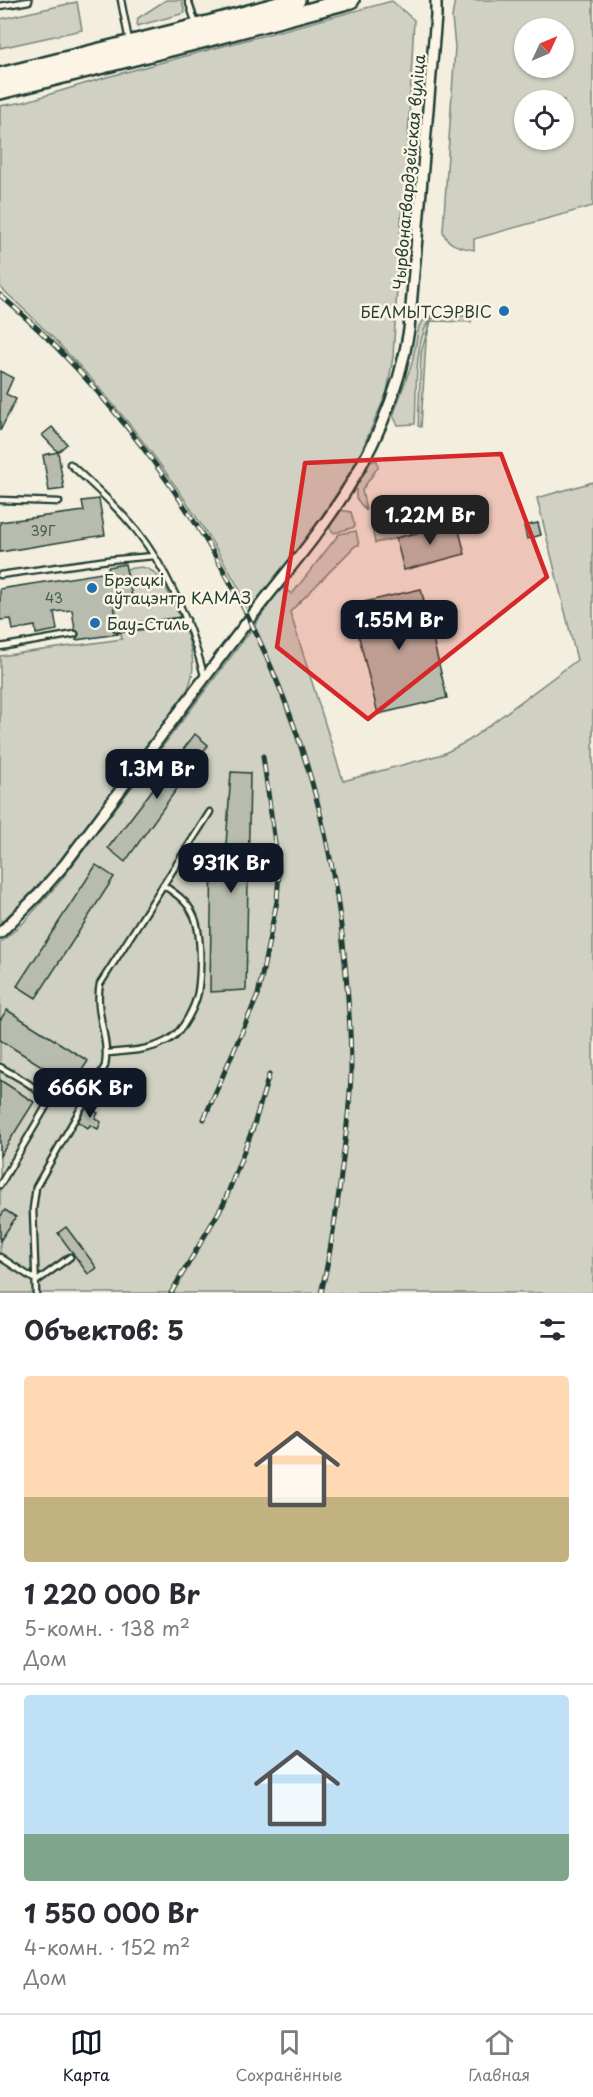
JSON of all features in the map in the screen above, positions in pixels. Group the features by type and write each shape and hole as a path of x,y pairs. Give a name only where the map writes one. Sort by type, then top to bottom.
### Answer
{"highway":[{"path":"200,34 297,0"},
{"path":"0,76 131,51 351,0"},
{"path":"0,91 131,51"}],"street":[{"name":"Чырвонагвардзейская вуліца","path":"0,933 65,864 250,618 305,550 341,500 384,421 404,361 413,299 436,0"}],"lane":[{"path":"121,0 131,51"},
{"path":"188,0 200,34"},
{"path":"0,6 29,1"},
{"path":"70,464 106,496 136,530 154,556 179,600 205,678"},
{"path":"0,500 59,502"},
{"path":"0,575 154,556"},
{"path":"117,629 187,620"},
{"path":"0,647 75,634"},
{"path":"36,1293 33,1209 36,1187 105,1066 107,1053 98,1006 100,984 210,812"},
{"path":"107,1053 151,1047 172,1038 194,1004 199,983 197,924 187,904 163,885"},
{"path":"0,1067 40,1092 47,1105 0,1185"},
{"path":"0,1257 37,1281"},
{"path":"37,1281 70,1257"}],"highlighted area":[{"path":"501,454 547,577 368,719 277,647 305,463"}],"shaded area":[{"path":"166,0 182,0 185,13 137,26 138,18"},
{"path":"455,0 593,0 593,206 474,239 474,250 455,245 448,240 443,231 455,47 452,17"},
{"path":"392,1 414,20 405,198 402,205 393,357 387,392 361,452 345,481 315,526 251,611 199,522 171,479 140,438 74,360 0,287 0,106 24,102 107,77"},
{"path":"77,2 82,30 0,48 0,19"},
{"path":"433,315 422,337 419,351 415,424 398,425 393,416 412,363 419,326"},
{"path":"437,316 471,316 471,322 431,321 426,341 421,427 418,426 421,353 430,320"},
{"path":"377,460 378,467 362,490 366,511 356,498 356,485 370,462"},
{"path":"593,482 593,1293 0,1293 0,943 24,922 58,884 255,625 278,591 284,588 292,594 339,534 356,531 359,545 355,546 290,612 343,781 443,754 468,741 577,660 537,498"},
{"path":"340,510 351,512 355,527 334,533 329,527"},
{"path":"407,518 411,535 375,543 372,527"},
{"path":"142,567 149,569 163,582 186,632 193,667 189,687 168,722 71,847 37,887 0,923 0,656 122,639 115,604 132,601 126,569"}],"building":[{"path":"0,371 13,378 6,394 16,399 0,431"},
{"path":"52,427 67,444 58,452 42,435"},
{"path":"58,452 64,489 49,491 43,455"},
{"path":"99,499 105,535 0,552 0,522 84,511 82,501"},
{"path":"457,523 465,554 404,570 396,538"},
{"path":"538,523 541,535 527,539 524,526"},
{"path":"125,564 133,601 114,605 117,625 113,627 113,630 118,634 76,640 79,634 75,630 72,610 54,612 57,630 36,634 35,626 13,630 11,619 0,620 0,589 109,572 108,567"},
{"path":"421,589 447,698 378,714 351,605"},
{"path":"195,734 208,745 125,862 108,848"},
{"path":"231,772 250,773 246,990 210,992 212,845 226,845"},
{"path":"96,865 114,877 36,998 17,986"},
{"path":"7,1010 88,1061 72,1085 0,1040 0,1020"},
{"path":"0,1080 34,1102 0,1156"},
{"path":"87,1106 98,1113 95,1118 101,1122 98,1129 90,1125 88,1128 78,1122"},
{"path":"5,1210 16,1217 0,1241 0,1217"},
{"path":"66,1227 97,1268 88,1274 58,1233"}],"railway":[{"path":"0,295 41,332 98,392 150,457 191,516 227,576 258,638 285,702 307,767 325,834 338,903 351,1048 349,1101 340,1184 330,1252 321,1293"},
{"path":"204,1119 258,995 277,901 279,872 263,756"},
{"path":"171,1293 224,1203 253,1128 269,1075"}],"place":[{"name":"БЕЛМЫТСЭРВІС","path":"504,311"},
{"name":"Брэсцкі аўтацэнтр КАМАЗ","path":"92,588"},
{"name":"Бау-Стиль","path":"95,623"}]}
